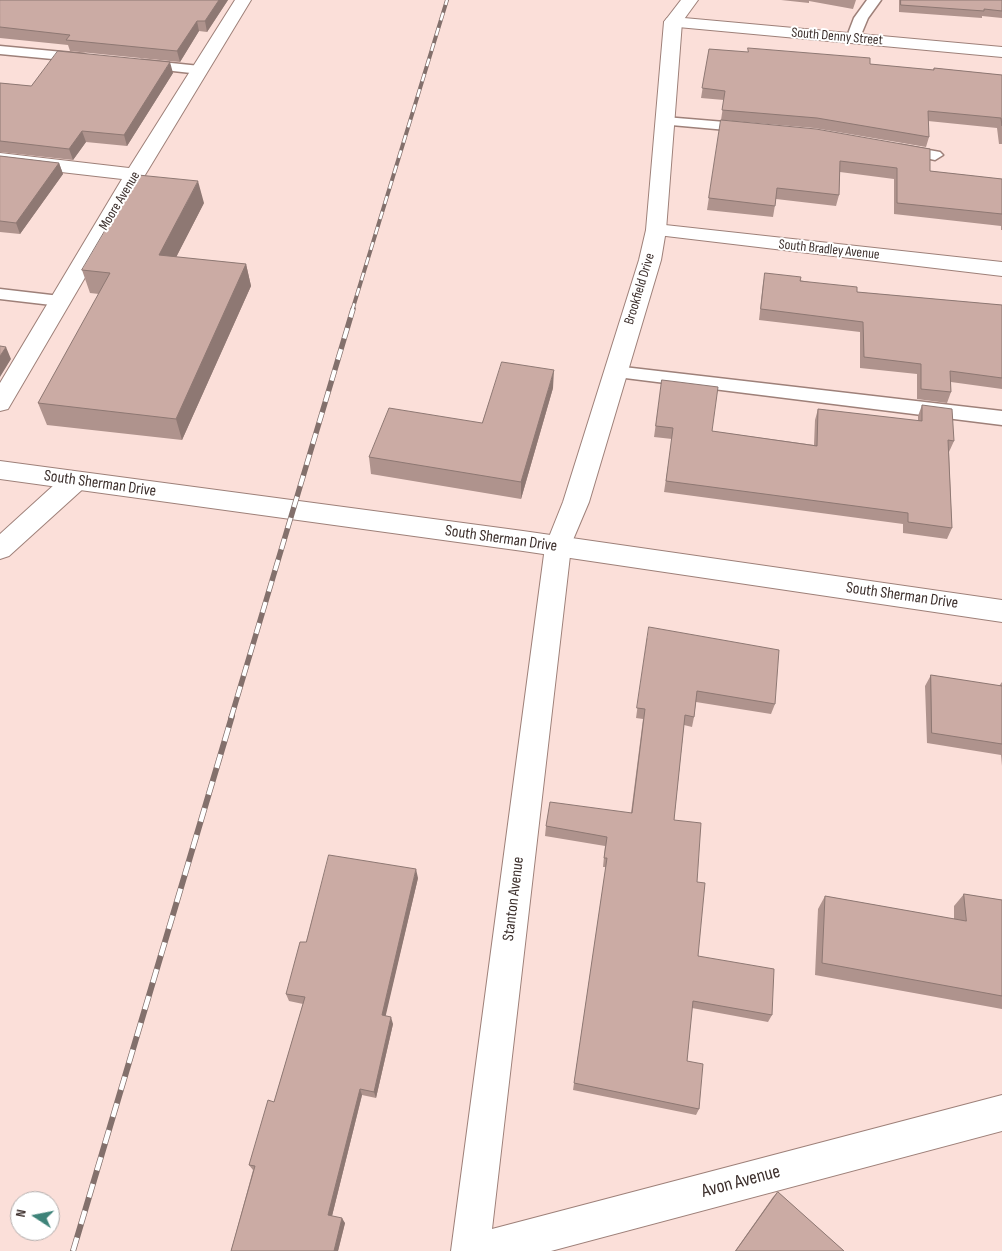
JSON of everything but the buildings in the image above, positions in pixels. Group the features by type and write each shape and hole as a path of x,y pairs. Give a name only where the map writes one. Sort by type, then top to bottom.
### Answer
{"street":[{"name":"Moore Avenue","path":"0,403 243,0"},
{"path":"673,22 690,0"},
{"name":"South Denny Street","path":"673,22 1002,52"},
{"name":"Brookfield Drive","path":"558,547 576,502 650,260 656,230 673,22"},
{"path":"0,159 136,175"},
{"name":"South Bradley Avenue","path":"656,230 1002,269"},
{"name":"South Sherman Drive","path":"0,470 1002,610"},
{"path":"0,549 75,481"},
{"name":"Stanton Avenue","path":"470,1251 558,547"},
{"name":"Avon Avenue","path":"479,1251 1002,1113"}],"lane":[{"path":"854,39 861,18 874,0"},
{"path":"0,50 95,59"},
{"path":"124,62 200,70"},
{"path":"665,121 760,129"},
{"path":"889,147 935,155"},
{"path":"0,294 60,301"},
{"path":"615,372 1002,418"}],"railway":[{"path":"352,311 447,0"},
{"path":"231,718 353,309"},
{"path":"73,1251 232,716"}]}
